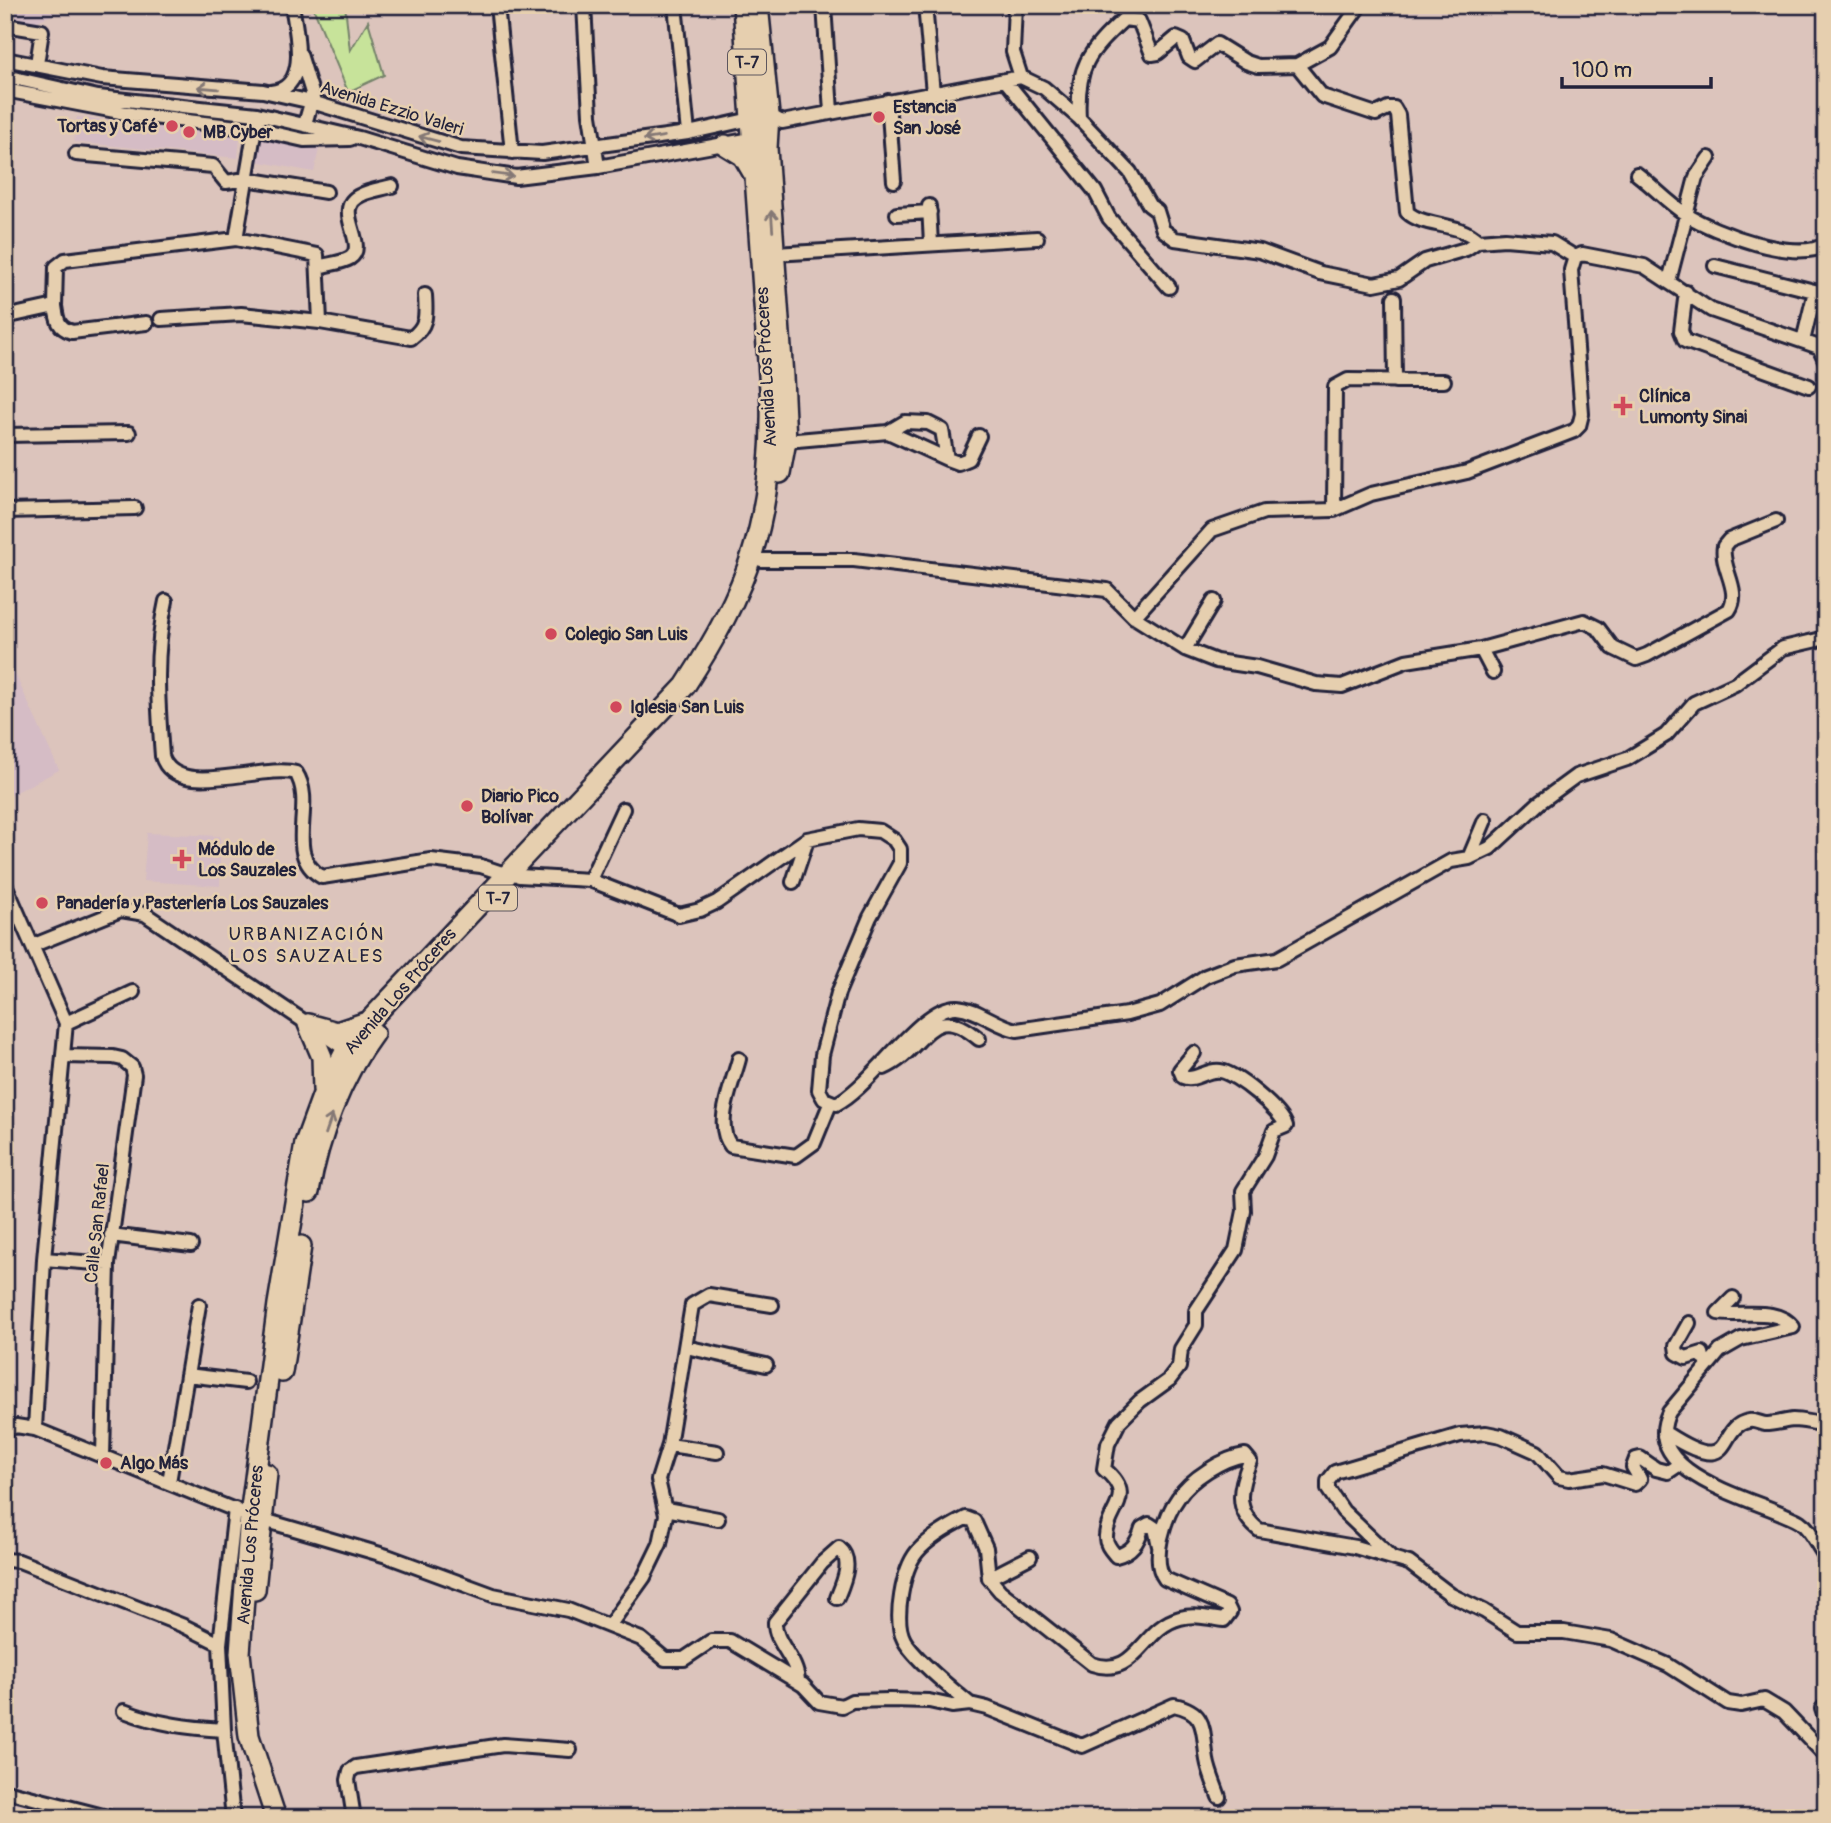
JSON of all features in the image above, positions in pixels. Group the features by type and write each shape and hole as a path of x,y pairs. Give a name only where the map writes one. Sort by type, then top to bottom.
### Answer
{"highway":[{"name":"Avenida Los Próceres","path":"743,5 767,118"},
{"name":"Avenida Los Próceres","path":"276,1818 249,1735 240,1653 250,1515 278,1304 304,1143 323,1094 352,1054 685,686 726,621 753,557 763,510 772,440 754,175 759,138 767,118 758,5"},
{"name":"Avenida Los Próceres","path":"286,1818 275,1790 252,1671 250,1515 267,1470 312,1173 352,1054 368,1022 513,875 624,768 701,679 738,620 761,560 786,441 775,254 759,138"},
{"path":"725,145 739,152 754,175"},
{"path":"308,1024 337,1032 368,1022"},
{"name":"T-7","path":"308,1024 322,1057 323,1094"}],"street":[{"path":"292,5 298,50 312,87 312,102 306,124"},
{"path":"497,5 512,152"},
{"path":"584,5 590,115 598,147 598,167"},
{"path":"675,5 688,133"},
{"path":"824,5 831,112"},
{"path":"925,5 933,93"},
{"path":"1015,5 1013,52 1021,77 1044,88 1080,118 1130,172 1149,205 1157,211 1163,230 1175,239 1261,251 1320,273 1374,284 1399,279 1425,261 1466,249 1478,241 1505,239 1552,243 1576,257"},
{"path":"1080,118 1079,79 1083,67 1099,43 1129,17 1141,25 1152,54 1156,55 1176,38 1183,41 1189,57 1195,61 1217,44 1246,62 1258,66 1297,65 1330,47 1360,5"},
{"path":"5,26 41,32 37,64"},
{"path":"281,119 289,82 296,69 298,50"},
{"name":"Avenida Ezzio Valeri","path":"5,58 102,78 263,91 312,102 461,148 542,153 688,133 767,118 831,112 1021,77"},
{"path":"1297,65 1322,96 1376,114 1394,108 1398,115 1407,212 1417,218 1458,228 1478,241"},
{"path":"5,76 136,109 257,114 359,138 457,168 516,177 598,167 759,138"},
{"path":"1005,80 1095,191 1109,218 1169,287"},
{"path":"263,91 274,92 289,82"},
{"path":"8,91 136,109 304,140 359,138"},
{"path":"888,101 894,181"},
{"path":"236,239 257,114"},
{"path":"76,154 213,166 226,182 246,179 326,192"},
{"path":"1669,281 1696,177 1709,158"},
{"path":"1637,174 1686,215 1714,230 1773,247 1814,249 1826,244"},
{"path":"319,267 349,259 354,254 356,246 348,211 351,202 359,195 392,187"},
{"path":"897,214 930,209 931,244"},
{"path":"775,254 1037,238"},
{"path":"146,323 72,332 63,329 57,321 55,306 56,267 65,260 236,239 312,252 317,255 319,267 320,322"},
{"path":"1134,617 1212,530 1264,512 1334,510 1371,494 1467,472 1574,431 1579,426 1582,414 1571,270 1576,257 1582,254 1644,266 1712,310 1819,346 1826,362"},
{"path":"1715,267 1820,293 1803,341"},
{"path":"1686,292 1681,331 1688,343 1809,386"},
{"path":"161,320 242,314 320,322 411,338 421,331 426,321 425,295"},
{"path":"1394,298 1395,381"},
{"path":"5,317 55,306"},
{"path":"1334,510 1335,387 1348,380 1444,381"},
{"path":"786,441 888,432 905,422 928,423 942,430 947,459"},
{"path":"888,432 958,463 968,459 979,436"},
{"path":"5,435 129,433"},
{"path":"5,511 135,508"},
{"path":"761,560 854,560 1107,590 1134,617 1185,649 1216,661 1257,667 1316,684 1342,685 1406,662 1481,649 1584,621 1598,628 1613,648 1636,659 1647,655 1729,610 1734,596 1724,567 1724,546 1729,540 1776,521"},
{"path":"166,601 157,640 156,667 165,767 172,774 206,777 296,773 302,796 303,858 309,869 322,877 431,860 481,866 513,875 590,880 679,915 718,902 807,839 858,829 880,831 894,840 900,849 900,863 870,917 838,993 822,1055 819,1090 830,1104"},
{"path":"1185,649 1214,601"},
{"path":"830,1104 847,1099 918,1028 941,1009 957,1007 983,1015 999,1026 1017,1030 1127,1014 1160,1005 1206,976 1235,965 1277,959 1442,865 1469,858 1490,848 1539,803 1576,776 1637,753 1666,735 1694,703 1735,684 1783,648 1826,638"},
{"path":"1481,649 1493,672"},
{"path":"590,880 623,809"},
{"path":"1469,858 1485,820"},
{"path":"793,882 807,839"},
{"path":"5,884 66,1023 44,1259 35,1429"},
{"path":"34,945 121,910 134,910 145,914 352,1054"},
{"path":"66,1023 133,992"},
{"path":"877,1071 897,1062 929,1030 940,1024 950,1021 962,1024 979,1039"},
{"path":"970,1704 906,1644 900,1627 899,1611 917,1553 966,1518 974,1521 983,1538 989,1578 1000,1591 1092,1664 1106,1668 1117,1667 1167,1623 1193,1616 1224,1620 1230,1612 1227,1606 1165,1579 1159,1571 1159,1546 1155,1528 1149,1524 1142,1528 1138,1541 1132,1548 1121,1556 1116,1556 1109,1547 1106,1534 1119,1495 1117,1483 1104,1469 1108,1444 1122,1417 1169,1380 1179,1367 1181,1349 1196,1325 1196,1311 1239,1242 1246,1184 1265,1156 1274,1130 1286,1126 1265,1100 1232,1075 1217,1071 1189,1079 1183,1077 1180,1070 1194,1053"},
{"name":"Calle San Rafael","path":"63,1056 122,1059 132,1067 134,1075 108,1264 103,1455"},
{"path":"739,1059 724,1121 725,1138 731,1146 796,1156 814,1143 830,1104"},
{"path":"111,1235 191,1245"},
{"path":"44,1259 108,1264"},
{"path":"609,1626 644,1577 660,1544 666,1509 658,1480 669,1445 692,1305 709,1295 772,1305"},
{"path":"1733,1297 1718,1313 1754,1312 1786,1321 1793,1327 1735,1342 1720,1351 1669,1412 1664,1436 1680,1464 1688,1472 1801,1523 1826,1557"},
{"path":"169,1482 199,1305"},
{"path":"1689,1323 1676,1351 1684,1357 1705,1352 1701,1371"},
{"path":"686,1347 766,1365"},
{"path":"187,1375 246,1382"},
{"path":"1664,1436 1667,1434 1696,1450 1710,1453 1722,1448 1735,1429 1749,1422 1766,1424 1794,1420 1826,1424"},
{"path":"5,1430 16,1426 35,1429 250,1515 387,1556 493,1595 568,1610 641,1639 665,1659 684,1659 711,1641 730,1641 798,1682 816,1700 830,1705 890,1700 929,1701 952,1706 970,1704 987,1708 1082,1746 1174,1705 1188,1708 1203,1724 1208,1763 1219,1797"},
{"path":"1394,1559 1332,1497 1328,1480 1335,1472 1460,1435 1486,1433 1537,1452 1559,1477 1569,1479 1603,1474 1635,1484 1640,1479 1633,1467 1636,1459 1640,1458 1656,1469 1668,1472 1680,1464"},
{"path":"669,1445 717,1452"},
{"path":"1159,1546 1178,1498 1216,1466 1245,1455 1250,1461 1241,1484 1240,1499 1249,1521 1259,1530 1355,1547 1409,1563 1451,1595 1517,1632 1564,1632 1611,1640 1668,1665 1728,1703 1741,1705 1765,1700 1784,1712 1826,1756"},
{"path":"666,1509 718,1519"},
{"path":"233,1818 224,1730 220,1644 250,1515"},
{"path":"798,1682 791,1656 776,1632 775,1622 822,1563 839,1548 847,1562 837,1598"},
{"path":"989,1578 1030,1557"},
{"path":"5,1560 19,1561 184,1626 220,1644"},
{"path":"1826,1705 1822,1709 1826,1721"},
{"path":"124,1712 180,1727 224,1730"},
{"path":"354,1818 348,1780 350,1771 356,1767 503,1745 570,1750"},
{"path":"5,1791 111,1818"}],"shaded area":[{"path":"5,5 56,5 52,15 5,34"},
{"path":"77,117 240,136 238,158 74,142"},
{"path":"261,137 319,149 314,172 255,161"},
{"path":"10,663 59,770 5,798 5,666"},
{"name":"Módulo de Los Sauzales","path":"147,833 220,836 220,886 143,881"}],"green space":[{"path":"312,5 345,5 350,51 368,21 384,75 348,92"}],"place":[{"name":"Estancia San José","path":"879,117"},
{"name":"Tortas y Café","path":"172,126"},
{"name":"MB Cyber","path":"189,132"},
{"name":"Clínica Lumonty Sinai","path":"1623,406"},
{"name":"Colegio San Luis","path":"551,634"},
{"name":"Iglesia San Luis","path":"616,707"},
{"name":"Diario Pico Bolívar","path":"467,806"},
{"name":"Módulo de Los Sauzales","path":"182,859"},
{"name":"Panadería y Pasterlería Los Sauzales","path":"42,903"},
{"name":"Algo Más","path":"106,1463"}],"district":[{"name":"URBANIZACIÓN LOS SAUZALES","path":"307,944"}]}
